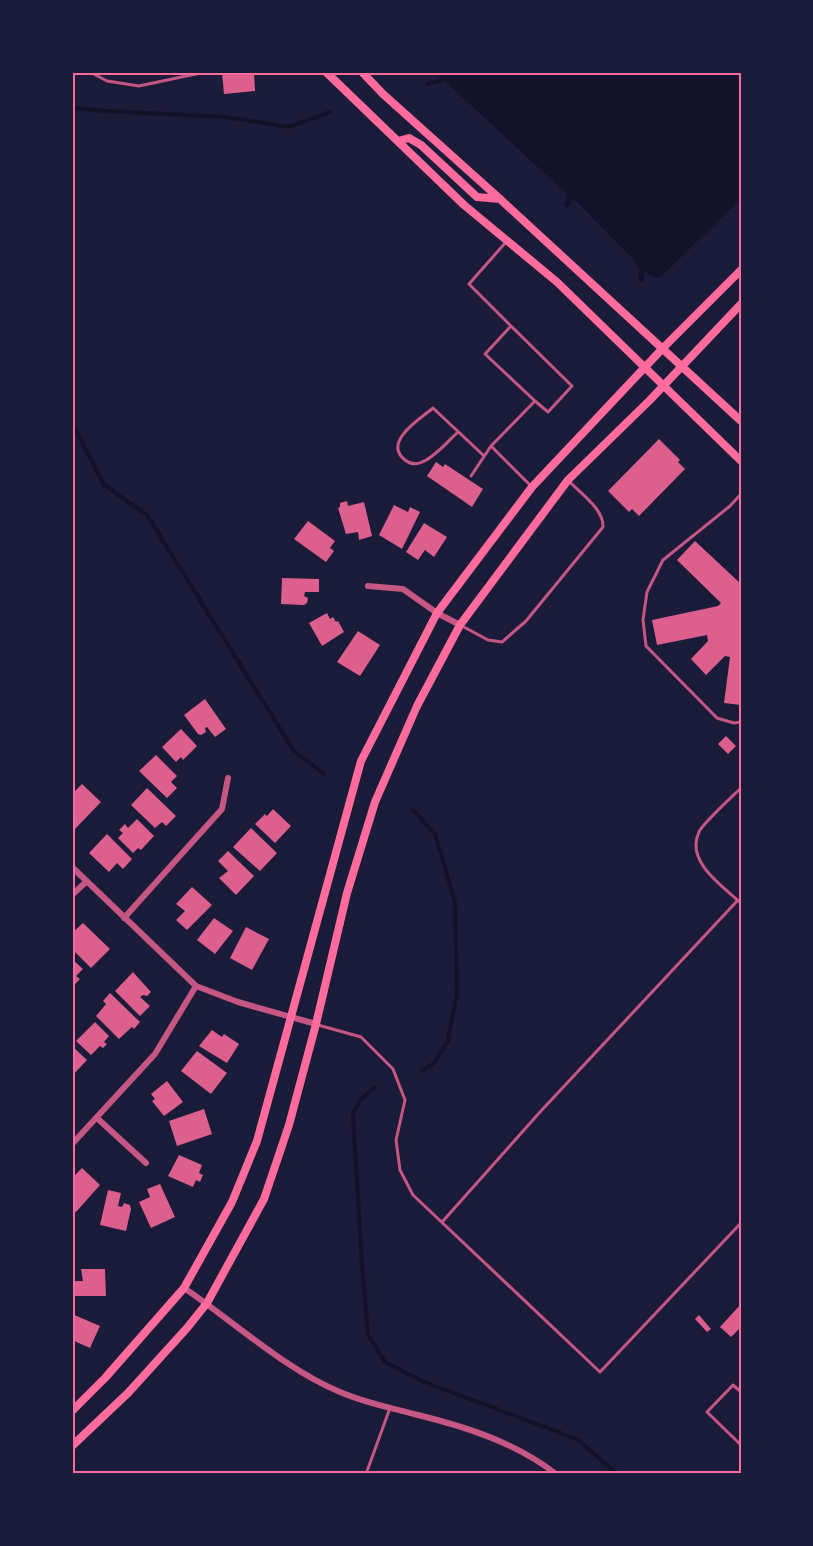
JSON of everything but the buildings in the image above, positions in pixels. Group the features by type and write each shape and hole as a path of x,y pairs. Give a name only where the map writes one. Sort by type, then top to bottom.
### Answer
{"main road":[{"path":"326,72 464,205 557,282 741,461"},
{"path":"362,72 383,94 741,421"},
{"path":"398,141 409,138 422,145 477,197 500,199"},
{"path":"72,1411 105,1378 184,1288 232,1202 257,1141 361,761 437,613 532,487 663,348 741,270"},
{"path":"72,1446 128,1393 207,1304 264,1199 289,1125 347,893 375,802 417,706 460,626 568,480 741,304"}],"street":[{"path":"368,586 403,589 460,626"},
{"path":"124,918 222,809 228,778"},
{"path":"72,867 196,986 238,1002 316,1024"},
{"path":"72,895 87,881"},
{"path":"72,1144 155,1054 196,986"},
{"path":"98,1118 146,1163"},
{"path":"184,1288 316,1381 356,1399 482,1433 511,1445 556,1474"}],"lane":[{"path":"90,72 106,81 139,86 205,72"},
{"path":"506,242 469,284 511,326 572,387 548,412 485,354 511,326"},
{"path":"471,476 483,455 535,401"},
{"path":"458,432 424,462 414,464 407,461 400,455 397,447 399,438 433,408 483,455"},
{"path":"491,446 532,487"},
{"path":"460,626 488,640 502,642 526,621 603,528 603,522 597,509 568,480"},
{"path":"741,494 730,506 663,560 648,592 643,620 646,646 717,718 734,723 741,722"},
{"path":"443,1221 548,1104 739,902 701,865 695,851 699,830 741,788"},
{"path":"316,1024 361,1037 393,1069 405,1100 396,1140 400,1170 413,1195 600,1372 741,1223"},
{"path":"741,1392 733,1385 707,1412 741,1445"},
{"path":"366,1474 390,1408"}],"shaded area":[{"path":"435,72 741,72 741,198 661,277 652,277 644,271 644,282 638,280 639,270 635,261 574,199 568,208 564,205 567,194"}],"waterway":[{"path":"427,84 447,79"},
{"path":"72,108 225,117 289,127 330,112"},
{"path":"72,423 104,485 147,515 294,751 324,774"},
{"path":"413,810 435,834 455,902 457,994 447,1043 433,1064 422,1071"},
{"path":"375,1087 360,1100 353,1114 368,1335 385,1362 422,1381 577,1439 617,1474"}]}
